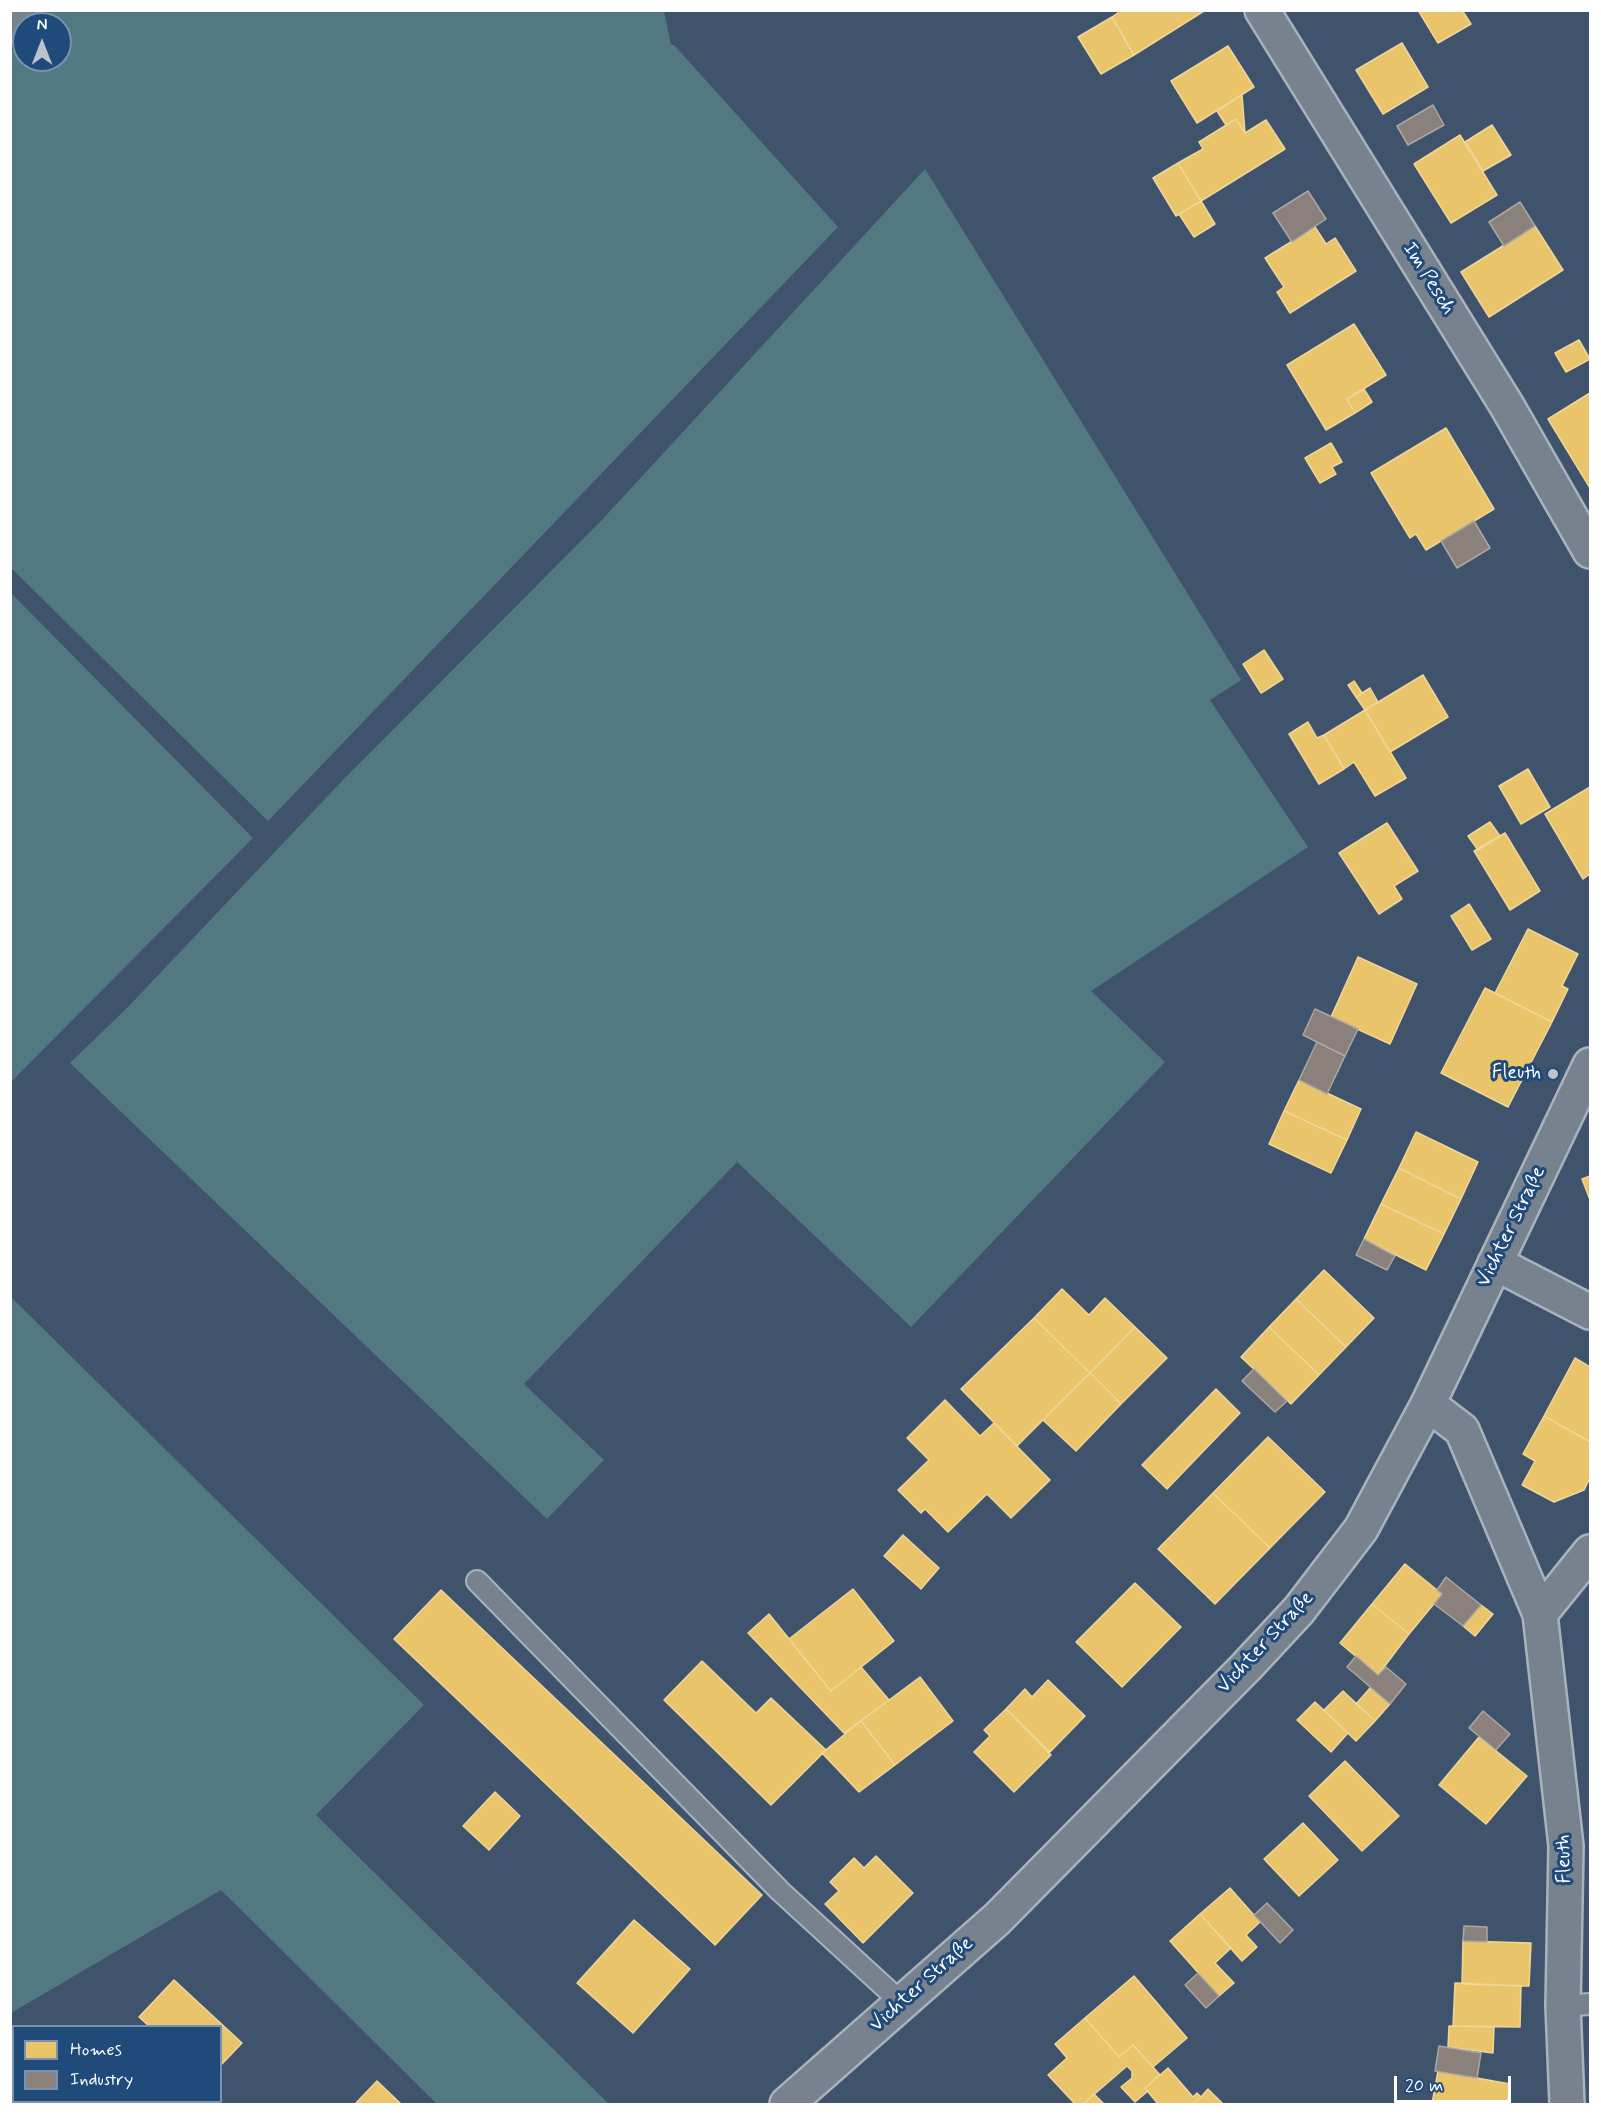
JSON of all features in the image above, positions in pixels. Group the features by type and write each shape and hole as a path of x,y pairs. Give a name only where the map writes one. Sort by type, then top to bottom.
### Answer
{"street":[{"path":"10,24 24,10"},
{"name":"Im Pesch","path":"1262,10 1501,396 1590,551"},
{"name":"Vichter Straße","path":"787,2104 997,1919 1246,1667 1299,1610 1360,1529 1428,1404 1590,1065"},
{"path":"1495,1263 1590,1312"},
{"name":"Fleuth","path":"1428,1404 1462,1430 1540,1614 1566,1846 1577,2005 1567,2104"},
{"path":"1540,1614 1590,1552"}],"lane":[{"path":"477,1581 780,1891 902,2003"}],"green space":[{"path":"664,11 671,45 674,45 838,227 268,821 11,568 11,52 12,72 72,72 72,12 49,12"},
{"path":"925,169 1241,680 1210,700 1308,847 1091,991 1165,1062 911,1327 737,1162 524,1384 604,1460 547,1519 70,1063 128,1007 342,781 600,522"},
{"path":"11,593 253,838 11,1082"},
{"path":"10,1296 424,1705 316,1815 609,2104 437,2104 221,1890 11,2013"}],"building: Homes":[{"path":"1122,10 1204,11 1134,55 1112,17"},
{"path":"1418,10 1462,10 1471,24 1438,43"},
{"path":"1112,17 1134,55 1101,74 1078,37"},
{"path":"1402,43 1428,87 1383,114 1356,70"},
{"path":"1228,46 1254,87 1197,123 1171,81"},
{"path":"1242,95 1245,133 1236,119 1226,125 1217,111"},
{"path":"1236,119 1245,133 1266,120 1285,149 1201,201 1178,163 1203,149 1199,142"},
{"path":"1492,125 1511,155 1483,171 1465,142"},
{"path":"1460,135 1497,195 1451,223 1414,164"},
{"path":"1178,163 1201,201 1176,216 1153,178"},
{"path":"1201,201 1215,224 1194,237 1179,214"},
{"path":"1535,226 1563,270 1489,317 1461,272"},
{"path":"1315,227 1326,244 1335,238 1356,271 1290,313 1277,292 1284,287 1265,258"},
{"path":"1354,324 1386,375 1347,399 1355,413 1326,430 1287,365"},
{"path":"1579,340 1590,359 1566,372 1555,353"},
{"path":"1364,389 1372,402 1355,413 1347,399"},
{"path":"1590,393 1590,488 1548,419"},
{"path":"1446,428 1494,509 1426,550 1416,534 1410,538 1371,473"},
{"path":"1331,443 1342,462 1332,467 1336,474 1320,483 1305,458"},
{"path":"1264,650 1283,679 1261,693 1243,664"},
{"path":"1423,675 1448,717 1390,752 1365,710"},
{"path":"1354,681 1362,693 1356,697 1348,685"},
{"path":"1370,688 1378,702 1365,710 1356,697"},
{"path":"1365,710 1406,778 1375,796 1354,762 1344,769 1324,735"},
{"path":"1308,722 1317,738 1324,735 1344,769 1319,784 1289,734"},
{"path":"1528,769 1550,807 1521,824 1499,786"},
{"path":"1590,787 1590,874 1583,879 1545,814"},
{"path":"1490,822 1500,836 1478,850 1468,836"},
{"path":"1387,823 1418,871 1394,886 1402,899 1379,914 1339,853"},
{"path":"1505,833 1540,891 1510,910 1474,851"},
{"path":"1469,904 1491,939 1472,950 1451,916"},
{"path":"1528,929 1578,954 1562,986 1568,989 1552,1022 1495,993"},
{"path":"1358,957 1417,984 1390,1044 1331,1017"},
{"path":"1485,988 1552,1022 1508,1107 1441,1073"},
{"path":"1299,1080 1361,1109 1347,1140 1284,1111"},
{"path":"1284,1111 1347,1140 1331,1173 1269,1144"},
{"path":"1416,1132 1478,1162 1461,1199 1399,1168"},
{"path":"1399,1168 1461,1199 1444,1234 1381,1204"},
{"path":"1590,1176 1590,1200 1582,1179"},
{"path":"1381,1204 1444,1234 1426,1270 1364,1239"},
{"path":"1324,1270 1374,1318 1346,1347 1296,1299"},
{"path":"1062,1289 1089,1315 1105,1298 1135,1327 1090,1373 1034,1318"},
{"path":"1296,1299 1346,1347 1319,1375 1269,1327"},
{"path":"1034,1318 1090,1373 1017,1446 961,1389"},
{"path":"1135,1327 1167,1358 1121,1404 1090,1373"},
{"path":"1269,1327 1319,1375 1291,1404 1241,1357"},
{"path":"1575,1358 1590,1367 1590,1442 1544,1416"},
{"path":"1090,1373 1121,1404 1076,1451 1043,1420"},
{"path":"1216,1389 1240,1413 1167,1489 1142,1465"},
{"path":"945,1400 980,1436 994,1423 1050,1480 1011,1518 987,1494 948,1532 925,1509 921,1513 898,1490 929,1460 907,1438"},
{"path":"1544,1416 1590,1442 1590,1478 1584,1490 1554,1502 1522,1485 1535,1461 1523,1454"},
{"path":"1268,1437 1325,1492 1270,1548 1213,1493"},
{"path":"1213,1493 1270,1548 1215,1604 1158,1549"},
{"path":"903,1535 939,1568 921,1589 884,1556"},
{"path":"1405,1564 1442,1594 1409,1634 1372,1604"},
{"path":"1135,1583 1181,1627 1122,1687 1076,1642"},
{"path":"853,1589 894,1641 831,1691 789,1639"},
{"path":"441,1590 762,1895 715,1945 394,1639"},
{"path":"1372,1604 1409,1634 1378,1675 1340,1643"},
{"path":"1481,1605 1493,1614 1475,1636 1463,1626"},
{"path":"769,1614 831,1691 861,1667 889,1700 844,1733 748,1633"},
{"path":"702,1661 756,1713 771,1698 826,1750 771,1805 664,1700"},
{"path":"920,1677 953,1721 895,1765 861,1721"},
{"path":"1048,1680 1085,1716 1050,1752 1006,1709 1025,1689 1032,1697"},
{"path":"1371,1687 1390,1704 1375,1721 1356,1704"},
{"path":"1343,1691 1375,1721 1356,1741 1324,1710"},
{"path":"1315,1702 1348,1733 1331,1752 1297,1720"},
{"path":"1006,1709 1051,1755 1014,1792 974,1752 990,1736 984,1730"},
{"path":"861,1721 895,1765 859,1792 822,1753"},
{"path":"1479,1737 1527,1776 1486,1824 1439,1785"},
{"path":"1345,1761 1399,1816 1362,1851 1309,1796"},
{"path":"495,1792 520,1816 489,1850 463,1826"},
{"path":"1303,1823 1338,1860 1299,1896 1264,1859"},
{"path":"876,1856 913,1893 863,1943 825,1904 839,1891 830,1882 854,1858 864,1868"},
{"path":"1230,1888 1260,1922 1246,1935 1257,1947 1242,1961 1200,1914"},
{"path":"1200,1914 1231,1948 1215,1963 1234,1983 1219,1996 1170,1941"},
{"path":"634,1920 690,1969 633,2033 577,1983"},
{"path":"1463,1941 1531,1943 1529,1986 1462,1984"},
{"path":"1134,1976 1187,2038 1153,2067 1133,2045 1119,2057 1085,2018"},
{"path":"174,1980 242,2043 222,2064 222,2025 148,2025 139,2017"},
{"path":"1455,1983 1521,1986 1520,2027 1453,2026"},
{"path":"1085,2018 1119,2057 1133,2045 1160,2075 1145,2088 1148,2091 1135,2102 1121,2087 1132,2078 1132,2071 1127,2066 1083,2104 1075,2104 1048,2075 1067,2058 1055,2044"},
{"path":"1449,2026 1494,2027 1493,2053 1448,2047"},
{"path":"1168,2068 1193,2097 1197,2093 1201,2097 1192,2104 1158,2104 1145,2088"},
{"path":"1438,2071 1510,2084 1507,2104 1432,2104"},
{"path":"377,2081 401,2104 355,2104"},
{"path":"1208,2089 1223,2104 1192,2104 1201,2097"},
{"path":"1094,2094 1104,2104 1083,2104"}],"building: Industry":[{"path":"1433,105 1444,125 1408,145 1397,126"},
{"path":"1308,191 1326,219 1292,242 1273,213"},
{"path":"1520,202 1535,226 1504,246 1489,222"},
{"path":"1474,521 1490,548 1457,568 1441,541"},
{"path":"1315,1009 1358,1029 1345,1056 1303,1035"},
{"path":"1317,1042 1345,1056 1327,1094 1299,1080"},
{"path":"1364,1239 1395,1256 1387,1270 1356,1255"},
{"path":"1254,1369 1287,1401 1275,1412 1242,1381"},
{"path":"1446,1577 1481,1605 1463,1626 1434,1604 1442,1594 1437,1590"},
{"path":"1356,1656 1378,1675 1386,1667 1406,1684 1390,1704 1347,1667"},
{"path":"1483,1711 1510,1734 1496,1750 1469,1728"},
{"path":"1267,1903 1293,1930 1280,1943 1254,1915"},
{"path":"1464,1926 1487,1927 1487,1942 1463,1941"},
{"path":"1198,1973 1219,1996 1206,2008 1185,1985"},
{"path":"1439,2046 1481,2053 1477,2078 1435,2071"}],"place":[{"name":"Fleuth","path":"1553,1074"}]}
